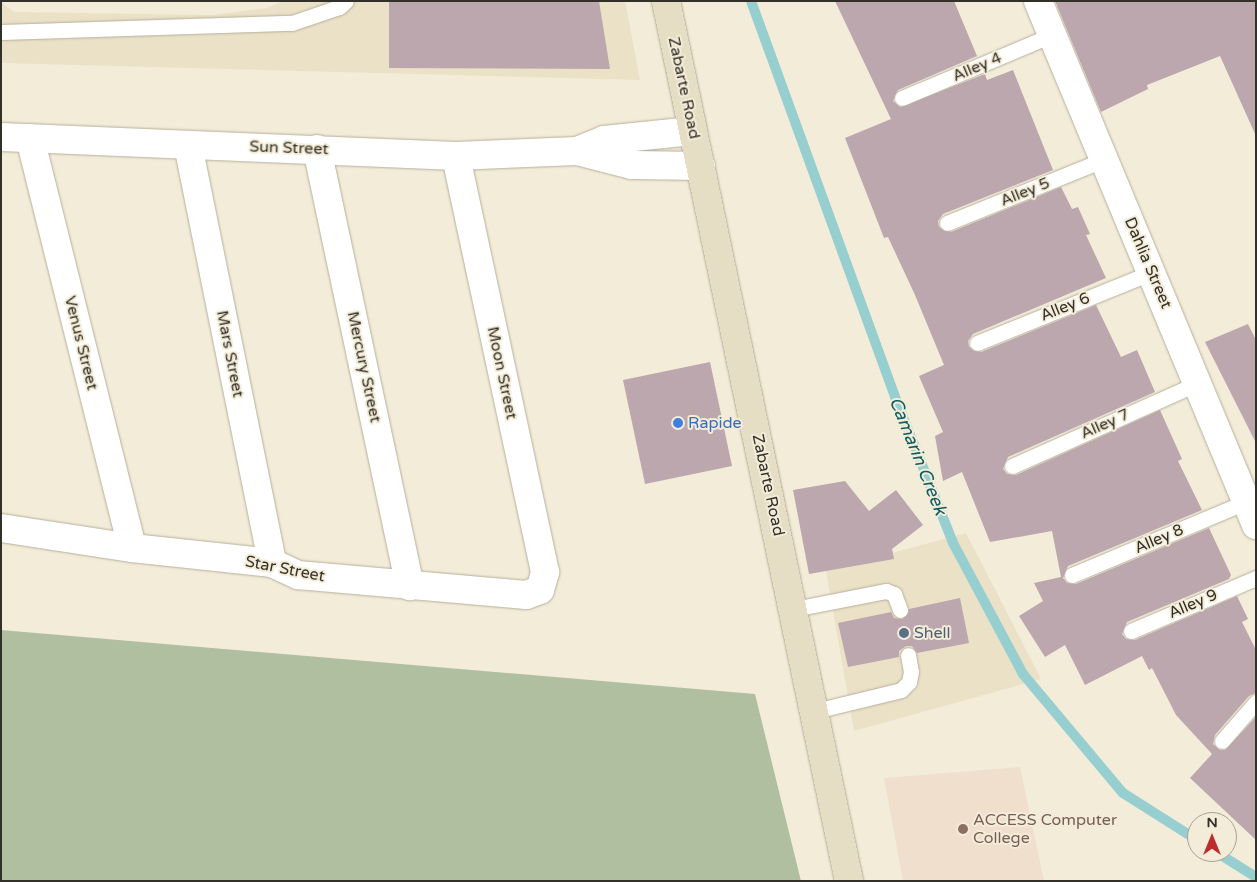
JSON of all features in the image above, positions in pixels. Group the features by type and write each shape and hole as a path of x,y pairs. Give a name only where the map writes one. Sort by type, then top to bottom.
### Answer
{"main road":[{"name":"Zabarte Road","path":"666,1 794,609 849,881"}],"street":[{"name":"Dahlia Street","path":"1038,1 1103,160 1153,272 1251,514"},
{"name":"Sun Street","path":"577,151 604,140 693,131"},
{"name":"Sun Street","path":"1,137 456,156 577,151 632,165 701,166"},
{"name":"Venus Street","path":"30,138 132,548"},
{"name":"Mars Street","path":"188,144 272,563"},
{"name":"Mercury Street","path":"317,149 410,586"},
{"name":"Moon Street","path":"456,156 545,572 540,590"},
{"name":"Star Street","path":"1,528 132,548 272,563 298,575 526,595 540,590"}],"lane":[{"path":"1,32 292,23 340,7 346,1"},
{"name":"Alley 4","path":"902,98 1052,35"},
{"name":"Alley 5","path":"947,223 1103,160"},
{"name":"Alley 6","path":"977,343 1153,272"},
{"name":"Alley 7","path":"1012,466 1198,383"},
{"name":"Alley 8","path":"1072,575 1251,514"},
{"name":"Alley 9","path":"1131,630 1256,578"},
{"path":"794,609 886,591 894,594 900,610"},
{"path":"815,711 901,690 909,682 911,672 908,655"},
{"path":"1222,741 1256,702"}],"shaded area":[{"path":"283,1 625,1 640,80 1,63 1,2 14,12 213,15 266,8"},
{"path":"966,533 1041,679 854,731 826,571"},
{"name":"ACCESS Computer College","path":"1020,767 1044,881 903,881 884,778"}],"green space":[{"path":"1,630 755,694 801,881 1,881"}],"building":[{"path":"389,1 599,1 610,69 389,68"},
{"path":"835,1 954,1 977,56 898,90 893,101 900,107 985,74 987,80 1013,70 1053,170 943,214 938,221 939,227 951,232 1061,187 1072,209 1078,207 1090,234 1086,235 1106,278 973,334 968,341 969,347 981,352 1096,305 1121,357 1137,350 1155,392 1008,457 1003,469 1007,474 1016,475 1160,410 1182,459 1178,461 1202,510 1068,566 1063,578 1067,583 1076,584 1209,528 1231,575 1229,579 1127,622 1122,634 1126,639 1135,640 1237,596 1248,619 1242,622 1256,650 1256,693 1249,696 1215,735 1213,744 1220,750 1225,750 1256,717 1256,840 1237,822 1237,812 1226,812 1190,778 1212,754 1176,715 1152,668 1149,670 1142,656 1085,685 1065,645 1045,657 1019,616 1043,601 1034,583 1061,577 1052,531 990,542 962,472 943,481 935,436 943,432 919,376 944,365 888,237 884,238 845,138 891,119"},
{"path":"1055,1 1256,1 1256,136 1220,56 1147,85 1148,89 1101,112"},
{"path":"1248,324 1256,340 1256,443 1205,342"},
{"name":"Rapide","path":"710,362 732,466 645,484 623,380"},
{"path":"845,481 869,511 896,490 923,525 892,549 894,559 809,574 793,490"},
{"name":"Shell","path":"960,598 969,643 917,653 912,646 906,646 899,651 899,657 848,667 838,623 891,612 894,618 903,619 909,609"}],"waterway":[{"name":"Camarin Creek","path":"751,1 895,397 953,543 1023,674 1123,793 1187,834"},
{"name":"Camarin Creek","path":"1232,862 1256,877"}],"place":[{"name":"Rapide","path":"678,423"},
{"name":"Shell","path":"904,633"},
{"name":"ACCESS Computer College","path":"963,829"}]}
